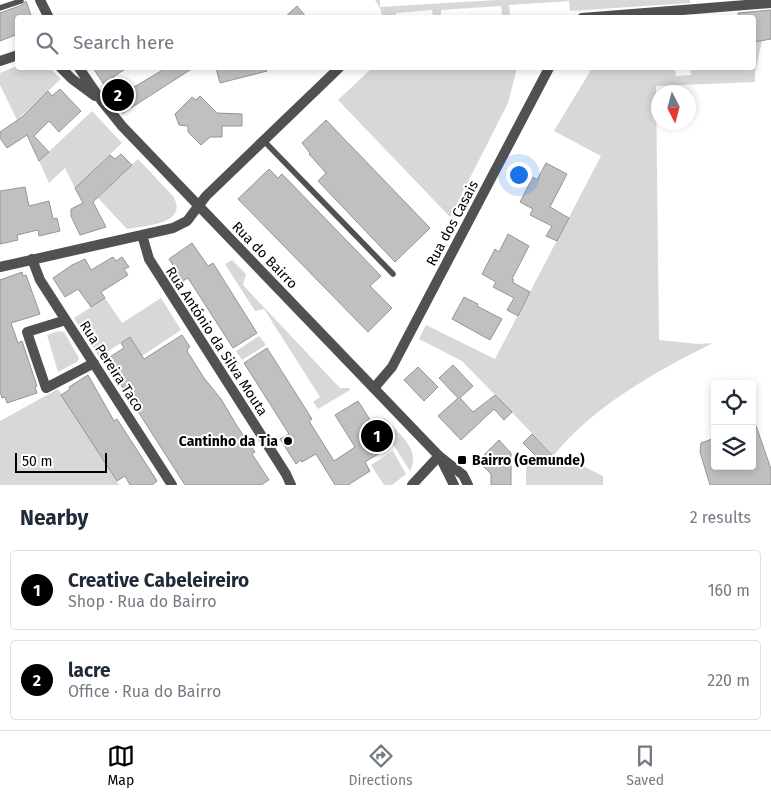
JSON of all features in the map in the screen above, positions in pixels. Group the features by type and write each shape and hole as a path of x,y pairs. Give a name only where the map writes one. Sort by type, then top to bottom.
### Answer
{"street":[{"path":"40,0 47,15"},
{"path":"620,15 771,3"},
{"path":"0,61 15,56"},
{"path":"63,70 101,100"},
{"name":"Rua do Bairro","path":"80,70 122,126 439,456 463,476 468,485"},
{"path":"0,266 173,228 184,223 206,196 336,70"},
{"name":"Rua dos Casais","path":"374,388 392,367 548,70"},
{"name":"Rua António da Silva Mouta","path":"142,235 148,260 286,474 291,485"},
{"name":"Rua Pereira Taco","path":"32,260 37,274 172,485"},
{"path":"66,320 27,332 46,388 94,363"},
{"path":"412,485 439,456"},
{"name":"Rua do Bairro","path":"439,456 454,485"}],"lane":[{"path":"0,8 22,1"},
{"path":"263,140 393,274"}],"shaded area":[{"path":"375,0 380,0 380,7 497,0 690,0 690,3 570,11 569,1 509,5 510,15 502,15 501,6 441,10 441,15 433,15 432,10 382,15"},
{"path":"762,41 756,68 756,42"},
{"path":"15,67 15,70 52,70 61,79 17,120 0,85 0,73"},
{"path":"370,70 516,70 508,103 450,217 338,100"},
{"path":"591,70 675,70 676,76 691,75 690,70 756,70 755,82 651,85 651,130 657,130 659,340 698,344 713,343 648,378 607,405 588,420 554,455 562,456 603,476 603,485 526,485 526,460 553,455 462,361 419,339 426,325 495,359 601,156 554,131"},
{"path":"92,111 122,143 75,188 65,168 49,183 39,161"},
{"path":"138,159 173,196 177,205 175,213 163,222 127,229 98,198"},
{"path":"232,260 246,274 243,285 340,388 349,388 350,390 318,409 313,402 320,397 264,309 255,311 225,264"},
{"path":"105,298 122,323 161,298 181,330 142,356 130,337 99,357 74,318"},
{"path":"58,331 64,332 79,358 77,362 58,372 47,335"},
{"path":"259,336 266,345 242,360 236,351"},
{"path":"58,389 119,485 0,485 0,421"},
{"path":"384,418 401,435 410,448 413,455 413,463 410,471 379,422"},
{"path":"393,451 406,474 392,485 384,485 371,465"}],"building":[{"path":"26,1 31,15 15,15 15,35 0,41 0,13 22,5"},
{"path":"297,6 304,15 287,15"},
{"path":"771,10 771,39 756,42 756,15 738,15 738,13"},
{"path":"94,70 124,70 113,77 124,93 163,70 190,70 123,113"},
{"path":"217,70 267,71 220,83"},
{"path":"60,89 81,111 59,132 49,121 34,136 49,152 39,161 27,135 7,148 0,138 0,132 22,117 48,91 52,96"},
{"path":"200,96 217,113 242,114 242,126 222,126 222,137 210,137 201,145 188,132 188,126 179,125 175,114 192,97 196,100"},
{"path":"326,120 430,228 395,262 318,181 326,173 302,143"},
{"path":"121,154 132,165 93,202 106,227 80,235 71,216 71,209 83,203 75,188 110,155 115,159"},
{"path":"546,163 567,174 550,207 569,218 557,241 546,236 552,226 530,215 533,209 520,202 533,177 537,180"},
{"path":"269,169 278,178 282,174 381,276 370,286 392,308 368,332 238,199"},
{"path":"25,187 29,206 49,201 53,219 57,218 60,231 39,236 38,230 17,235 18,240 0,244 0,191"},
{"path":"508,234 529,246 512,279 514,280 512,282 530,292 518,316 507,310 514,298 493,287 496,282 482,274 495,249 499,252"},
{"path":"192,243 208,266 213,263 257,333 233,348 188,278 183,281 169,259"},
{"path":"113,257 116,261 122,257 129,267 124,269 128,275 101,292 105,298 91,307 78,289 65,297 53,278 85,259 91,270"},
{"path":"22,272 23,276 26,275 40,314 11,323 18,343 22,341 37,386 35,387 37,393 7,403 5,397 2,398 0,391 0,280"},
{"path":"464,297 502,319 490,340 452,319"},
{"path":"182,335 190,347 187,351 255,452 252,454 269,480 261,485 185,485 105,360 124,348 121,343 130,337 144,359"},
{"path":"267,348 312,419 309,421 334,461 355,447 335,415 358,401 388,448 365,462 370,471 348,485 335,485 316,454 296,464 280,439 289,434 244,363"},
{"path":"453,365 473,386 460,398 473,412 495,395 512,412 504,420 494,409 461,440 438,416 458,398 439,378"},
{"path":"418,367 438,387 424,401 404,380"},
{"path":"88,375 114,421 117,419 157,481 152,485 130,485 125,476 117,481 61,395 70,389 69,387"},
{"path":"756,426 771,469 771,485 710,485 700,452 701,443 711,439 711,470 756,470"},
{"path":"532,434 553,456 538,458 523,443"},
{"path":"499,440 511,453 511,485 491,485 491,474 478,461"}],"place":[{"name":"lacre","path":"118,95"},
{"name":"Creative Cabeleireiro","path":"377,436"},
{"name":"Cantinho da Tia","path":"288,441"},
{"name":"Bairro (Gemunde)","path":"462,460"}]}
